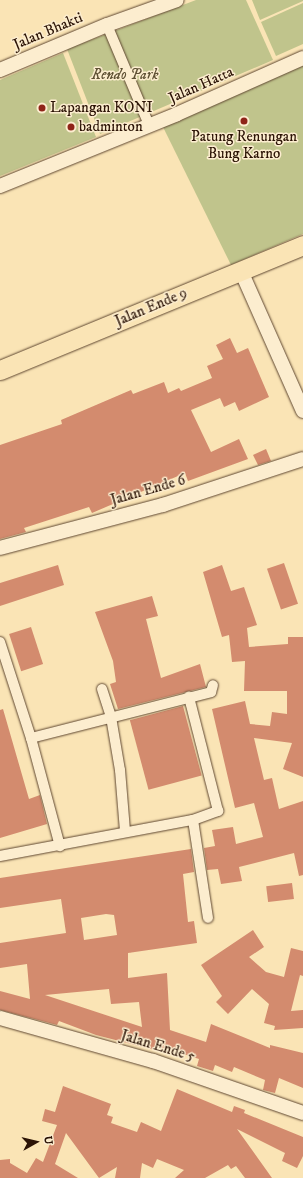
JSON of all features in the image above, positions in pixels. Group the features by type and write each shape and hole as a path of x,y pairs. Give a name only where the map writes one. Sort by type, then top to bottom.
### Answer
{"highway":[{"name":"Jalan Ende 9","path":"0,370 303,245"}],"street":[{"name":"Jalan Bhakti","path":"0,70 107,25 177,0"},
{"path":"107,25 149,125"},
{"name":"Jalan Hatta","path":"0,186 149,125 303,58"},
{"path":"240,271 303,411"},
{"name":"Jalan Ende 6","path":"0,548 163,505 303,459"},
{"path":"0,642 31,738 60,846"},
{"path":"31,738 211,692 213,685"},
{"path":"102,689 111,717 125,800 125,831"},
{"path":"0,856 60,846 125,831 193,820 212,815 218,806 189,697"},
{"path":"193,820 208,918"},
{"name":"Jalan Ende 5","path":"0,1018 153,1061 303,1113"}],"green space":[{"name":"Rendo Park","path":"196,0 246,0 273,60 100,134 67,49"},
{"path":"252,0 303,0 303,1 260,20"},
{"path":"303,3 303,44 276,56 261,22"},
{"name":"Lapangan KONI","path":"63,53 96,137 0,176 0,80"},
{"path":"303,65 303,234 231,265 163,127"}],"building":[{"path":"230,338 237,353 248,348 269,397 239,411 235,402 224,407 220,398 191,410 211,452 239,439 248,459 188,481 185,473 92,513 89,507 24,528 26,532 0,539 0,445 62,424 61,420 131,390 133,394 164,382 168,393 179,388 181,391 212,378 207,366 223,359 216,345"},
{"path":"266,449 271,461 258,465 253,455"},
{"path":"284,563 298,604 281,610 267,569"},
{"path":"58,565 64,585 0,606 0,583"},
{"path":"222,565 231,591 244,587 257,625 247,628 249,647 288,644 288,637 303,637 303,777 283,769 292,743 254,738 264,780 272,778 279,809 303,801 303,875 299,876 294,853 239,867 242,881 221,884 218,869 207,870 204,848 215,846 212,830 233,827 236,844 263,837 254,803 235,808 212,709 245,701 250,724 270,726 272,712 287,714 287,691 244,691 245,661 232,662 229,635 222,637 203,572"},
{"path":"152,596 158,616 146,619 161,678 200,664 206,687 118,709 110,684 116,682 113,661 95,612"},
{"path":"31,627 43,664 21,671 9,634"},
{"path":"183,706 202,776 149,790 130,720"},
{"path":"3,709 29,799 40,795 47,824 0,838 0,710"},
{"path":"191,849 194,872 183,874 188,922 194,921 197,943 128,953 128,978 167,973 170,1030 206,1042 211,1024 270,1048 270,1045 303,1053 303,1088 279,1078 275,1093 263,1090 265,1080 234,1067 232,1072 215,1065 213,1071 197,1066 199,1059 171,1050 170,1054 96,1035 59,1021 57,1025 0,1010 0,991 30,999 27,964 0,968 0,943 66,933 61,899 0,908 0,878","holes":["106,914 114,915 117,935 84,940 81,918","109,989 111,1004 139,1002 142,1027 45,995"]},
{"path":"292,883 294,899 268,902 266,886"},
{"path":"253,930 264,947 249,957 266,972 284,977 291,948 303,951 303,976 300,975 291,1011 303,1010 303,1028 274,1030 275,1026 264,1023 269,1004 252,989 228,1014 216,1002 222,996 201,965"},
{"path":"63,1086 111,1104 107,1115 113,1117 111,1123 137,1132 141,1122 161,1131 177,1089 232,1112 234,1106 245,1110 244,1113 303,1137 303,1156 297,1168 282,1161 285,1153 237,1129 272,1178 245,1178 236,1166 231,1169 228,1165 205,1178 175,1178 184,1170 157,1159 153,1168 142,1163 140,1178 115,1178 117,1167 99,1178 66,1133 55,1164 78,1178 0,1178 0,1160 10,1159 10,1163 27,1173 36,1158 43,1162 57,1125 42,1121 45,1109 55,1112"}],"place":[{"name":"Lapangan KONI","path":"42,108"},
{"name":"Patung Renungan Bung Karno","path":"244,121"},
{"name":"badminton","path":"71,127"}]}
